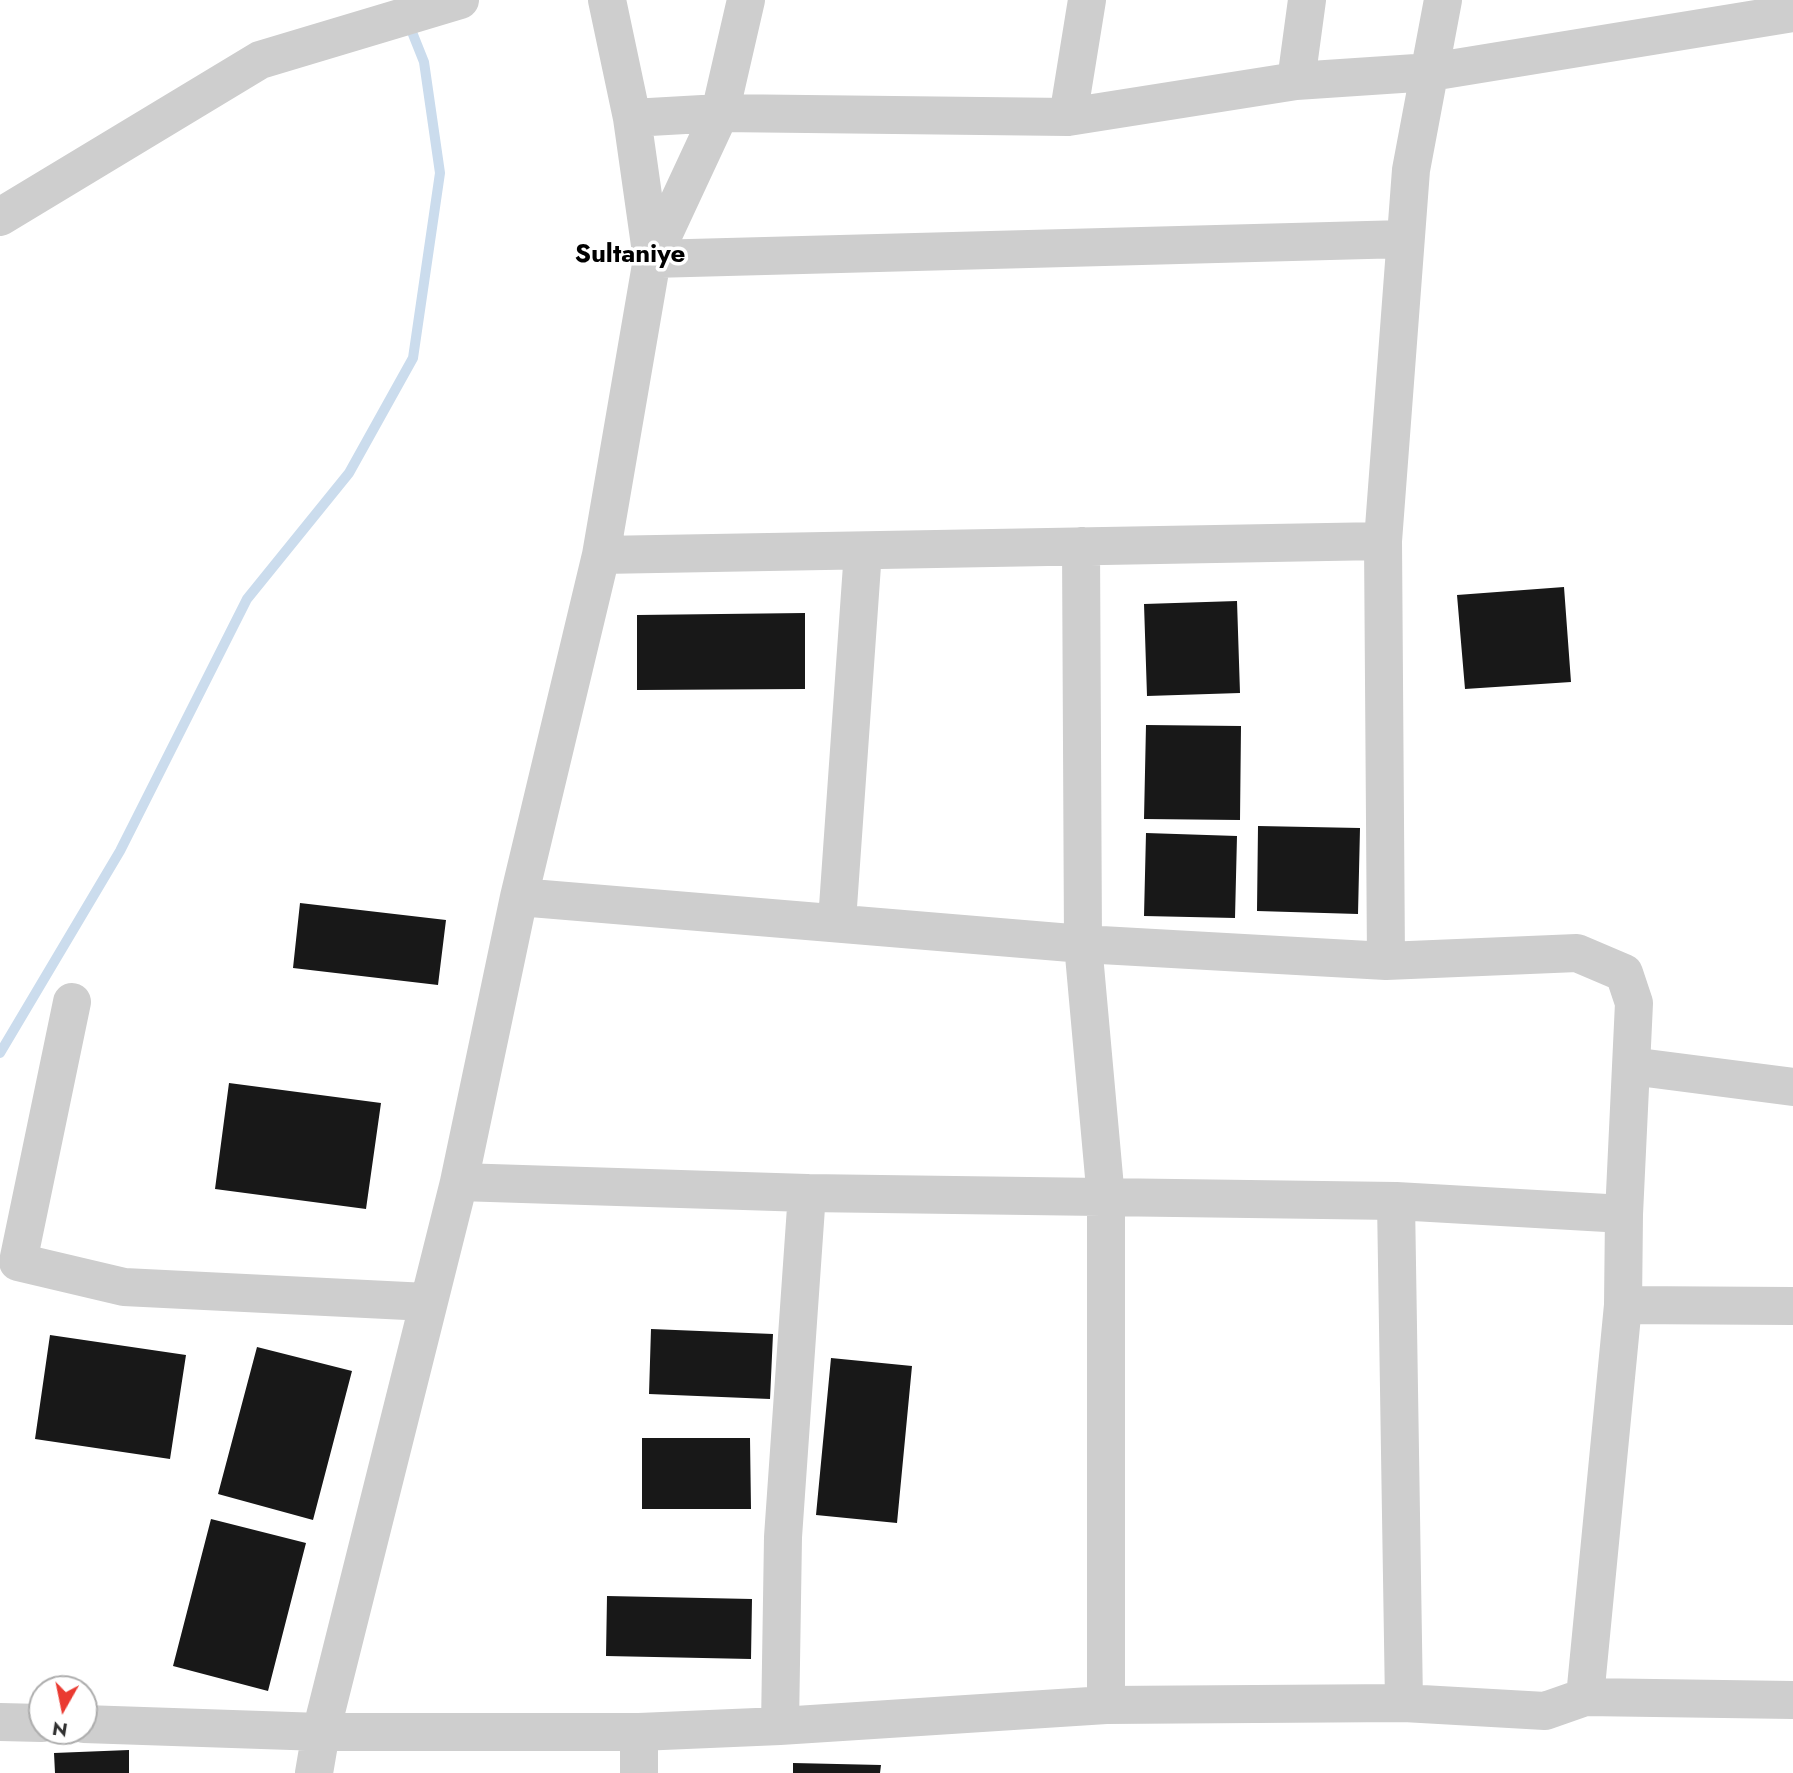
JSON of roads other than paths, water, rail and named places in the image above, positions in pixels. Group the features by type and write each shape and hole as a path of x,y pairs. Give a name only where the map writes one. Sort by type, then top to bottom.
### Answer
{"street":[{"path":"607,0 632,118 652,259"},
{"path":"314,1773 320,1732 459,1181 519,897 601,555 652,259 720,113 746,0"},
{"path":"1068,117 1087,0"},
{"path":"1296,81 1307,0"},
{"path":"1386,961 1383,541 1411,170 1443,0"},
{"path":"0,217 260,60 444,5"},
{"path":"632,118 720,113 1068,117 1296,81 1431,72 1793,13"},
{"path":"652,259 1405,239"},
{"path":"601,555 1383,541"},
{"path":"1081,546 1083,944 1106,1199 1106,1705"},
{"path":"837,921 863,551"},
{"path":"519,897 837,921 1083,944 1386,961 1577,953 1624,973 1634,1003 1624,1214 1623,1304 1585,1697"},
{"path":"72,1002 18,1262 124,1287 427,1302"},
{"path":"1631,1066 1793,1087"},
{"path":"459,1181 807,1193 1106,1199 1177,1196 1396,1200 1624,1214"},
{"path":"780,1726 783,1537 807,1193"},
{"path":"1396,1200 1404,1703"},
{"path":"1623,1304 1793,1306"},
{"path":"98,1724 320,1732 639,1732 780,1726 1106,1705 1404,1703 1545,1711 1585,1697 1793,1700"},
{"path":"0,1722 28,1723"},
{"path":"639,1732 639,1773"}],"waterway":[{"path":"0,1053 120,851 247,599 349,473 413,358 440,173 424,62 408,22"}],"district":[{"name":"Sultaniye","path":"630,256"}]}
